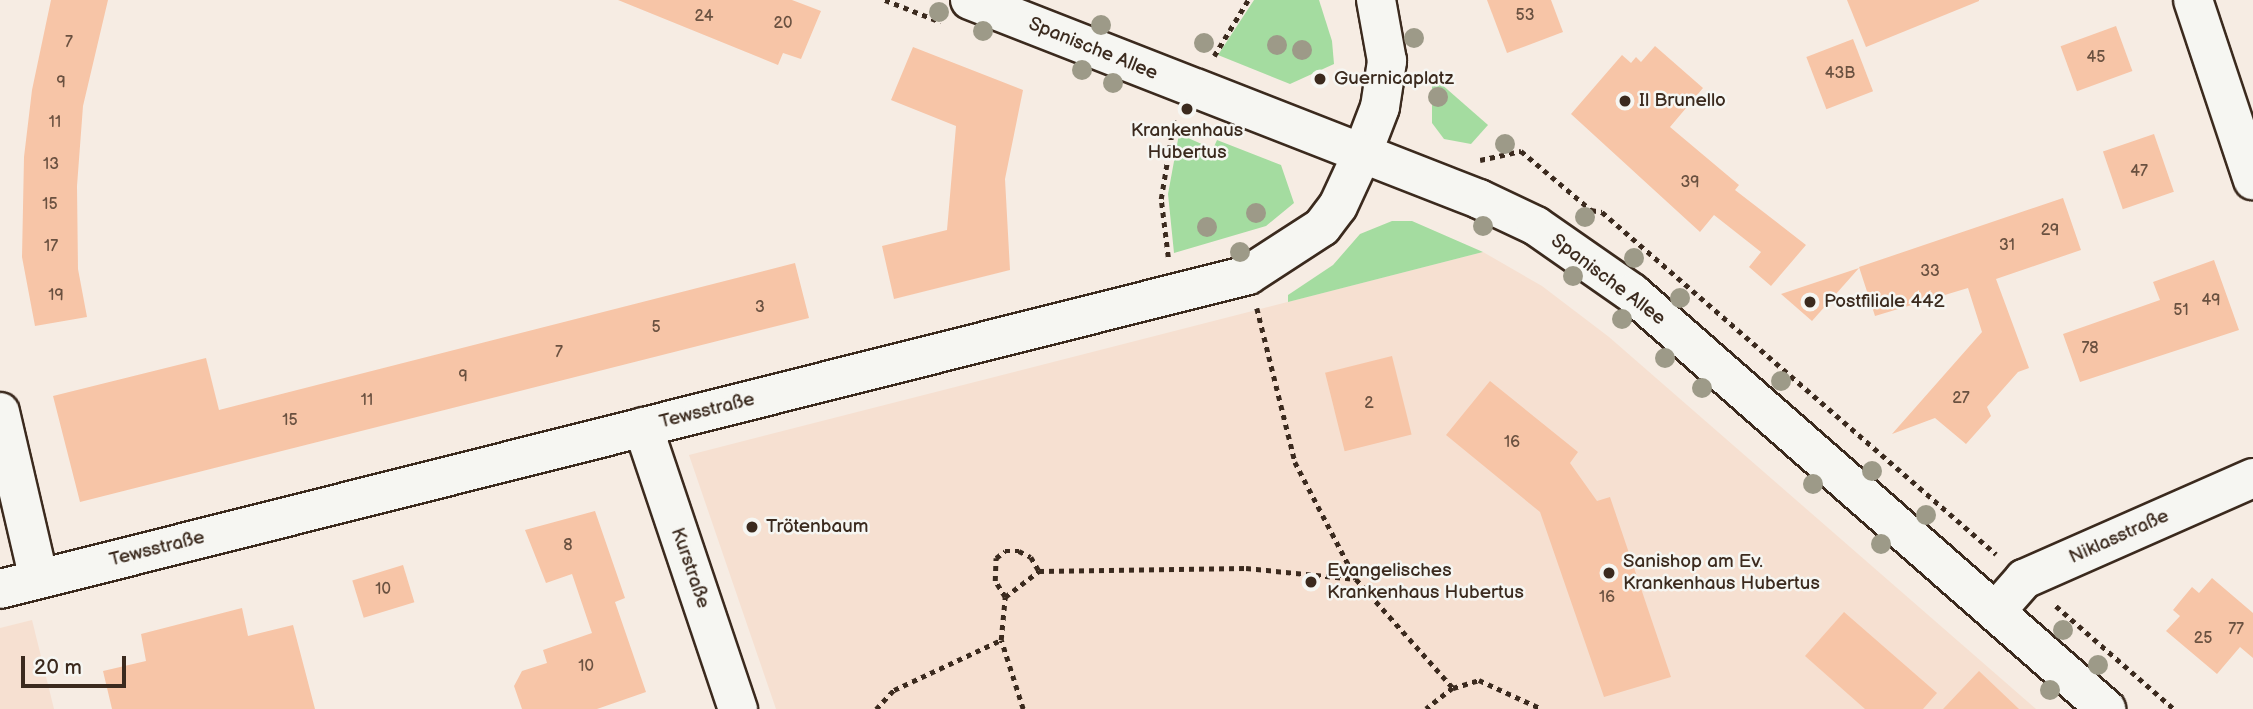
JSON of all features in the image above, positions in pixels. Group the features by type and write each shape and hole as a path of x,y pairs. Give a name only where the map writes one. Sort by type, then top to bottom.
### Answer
{"street":[{"name":"Spanische Allee","path":"970,0 1479,199 1536,226 1632,293 2106,709"},
{"name":"Tewsstraße","path":"0,589 1248,275 1322,227 1338,206 1380,107 1387,61 1376,0"},
{"path":"2193,0 2253,180"},
{"path":"0,412 39,579"},
{"name":"Kurstraße","path":"643,427 738,709"},
{"name":"Niklasstraße","path":"1996,611 2024,579 2253,478"}],"path":[{"path":"1213,57 1248,0"},
{"path":"1168,261 1161,199 1175,114"},
{"path":"1476,161 1521,151 1591,210 1602,212 1999,557"},
{"path":"1255,304 1295,462 1356,579 1453,688"},
{"path":"1023,709 1001,640 1005,597 995,581 996,558 1005,551 1019,551 1031,557 1039,571"},
{"path":"1005,597 1039,571 1246,568 1356,579"},
{"path":"2046,598 2174,709"},
{"path":"876,709 894,690 1001,640"},
{"path":"1426,709 1453,688 1479,680 1542,709"}],"shaded area":[{"name":"Evangelisches Krankenhaus Hubertus","path":"1483,252 1542,286 1609,337 2036,709 776,709 689,455"},
{"path":"32,620 54,709 0,709 0,628"}],"green space":[{"path":"1254,0 1319,0 1332,41 1334,64 1290,84 1218,55"},
{"path":"1432,76 1488,125 1471,144 1444,139 1432,123"},
{"path":"1179,134 1213,149 1217,140 1281,165 1294,203 1266,226 1174,253 1168,194"},
{"path":"1392,221 1412,221 1483,252 1288,302 1288,295 1333,265 1360,234"}],"building":[{"path":"51,0 108,0 83,106 77,186 78,269 87,317 35,326 22,257 24,157 32,90"},
{"path":"618,0 792,0 821,11 801,59 783,53 778,65"},
{"path":"1487,0 1551,0 1563,32 1507,53"},
{"path":"1847,0 1979,0 1979,1 1866,47"},
{"path":"2116,26 2132,71 2077,91 2061,46"},
{"path":"1853,39 1873,91 1826,109 1806,57"},
{"path":"1655,46 1703,88 1670,127 1739,185 1735,190 1806,245 1771,286 1749,267 1761,252 1714,215 1700,232 1571,114 1622,55 1631,63 1636,57 1641,62"},
{"path":"913,47 1023,90 1005,179 1010,270 894,299 882,246 947,230 956,126 891,100"},
{"path":"2154,134 2174,192 2123,209 2103,152"},
{"path":"2063,198 2081,250 1996,279 2029,368 2018,372 1987,407 1991,416 1966,444 1935,418 1892,434 1982,332 1968,288 1875,316 1859,267"},
{"path":"2214,260 2239,330 2080,382 2063,334 2160,300 2153,282"},
{"path":"795,263 809,318 80,502 53,396 206,358 219,410"},
{"path":"1859,268 1812,321 1781,294"},
{"path":"1392,356 1412,435 1345,451 1325,373"},
{"path":"1490,381 1578,452 1570,463 1597,501 1610,497 1671,677 1604,697 1540,512 1446,435"},
{"path":"595,511 625,598 615,602 646,692 597,709 522,709 514,686 522,671 547,663 543,650 592,633 572,574 546,583 525,530"},
{"path":"403,565 414,602 364,618 352,580"},
{"path":"2212,578 2253,613 2253,658 2240,647 2217,674 2166,631 2180,616 2173,610 2192,587 2199,593"},
{"path":"242,608 248,636 293,625 315,709 112,709 103,671 146,661 141,634"},
{"path":"1844,612 1937,693 1923,709 1865,709 1805,656"},
{"path":"1979,671 2019,709 1943,709"}],"place":[{"name":"Guernicaplatz","path":"1320,79"},
{"name":"Il Brunello","path":"1625,101"},
{"name":"Krankenhaus Hubertus","path":"1187,109"},
{"name":"Postfiliale 442","path":"1810,302"},
{"name":"Trötenbaum","path":"752,527"},
{"name":"Sanishop am Ev. Krankenhaus Hubertus","path":"1609,573"},
{"name":"Evangelisches Krankenhaus Hubertus","path":"1311,582"}]}
